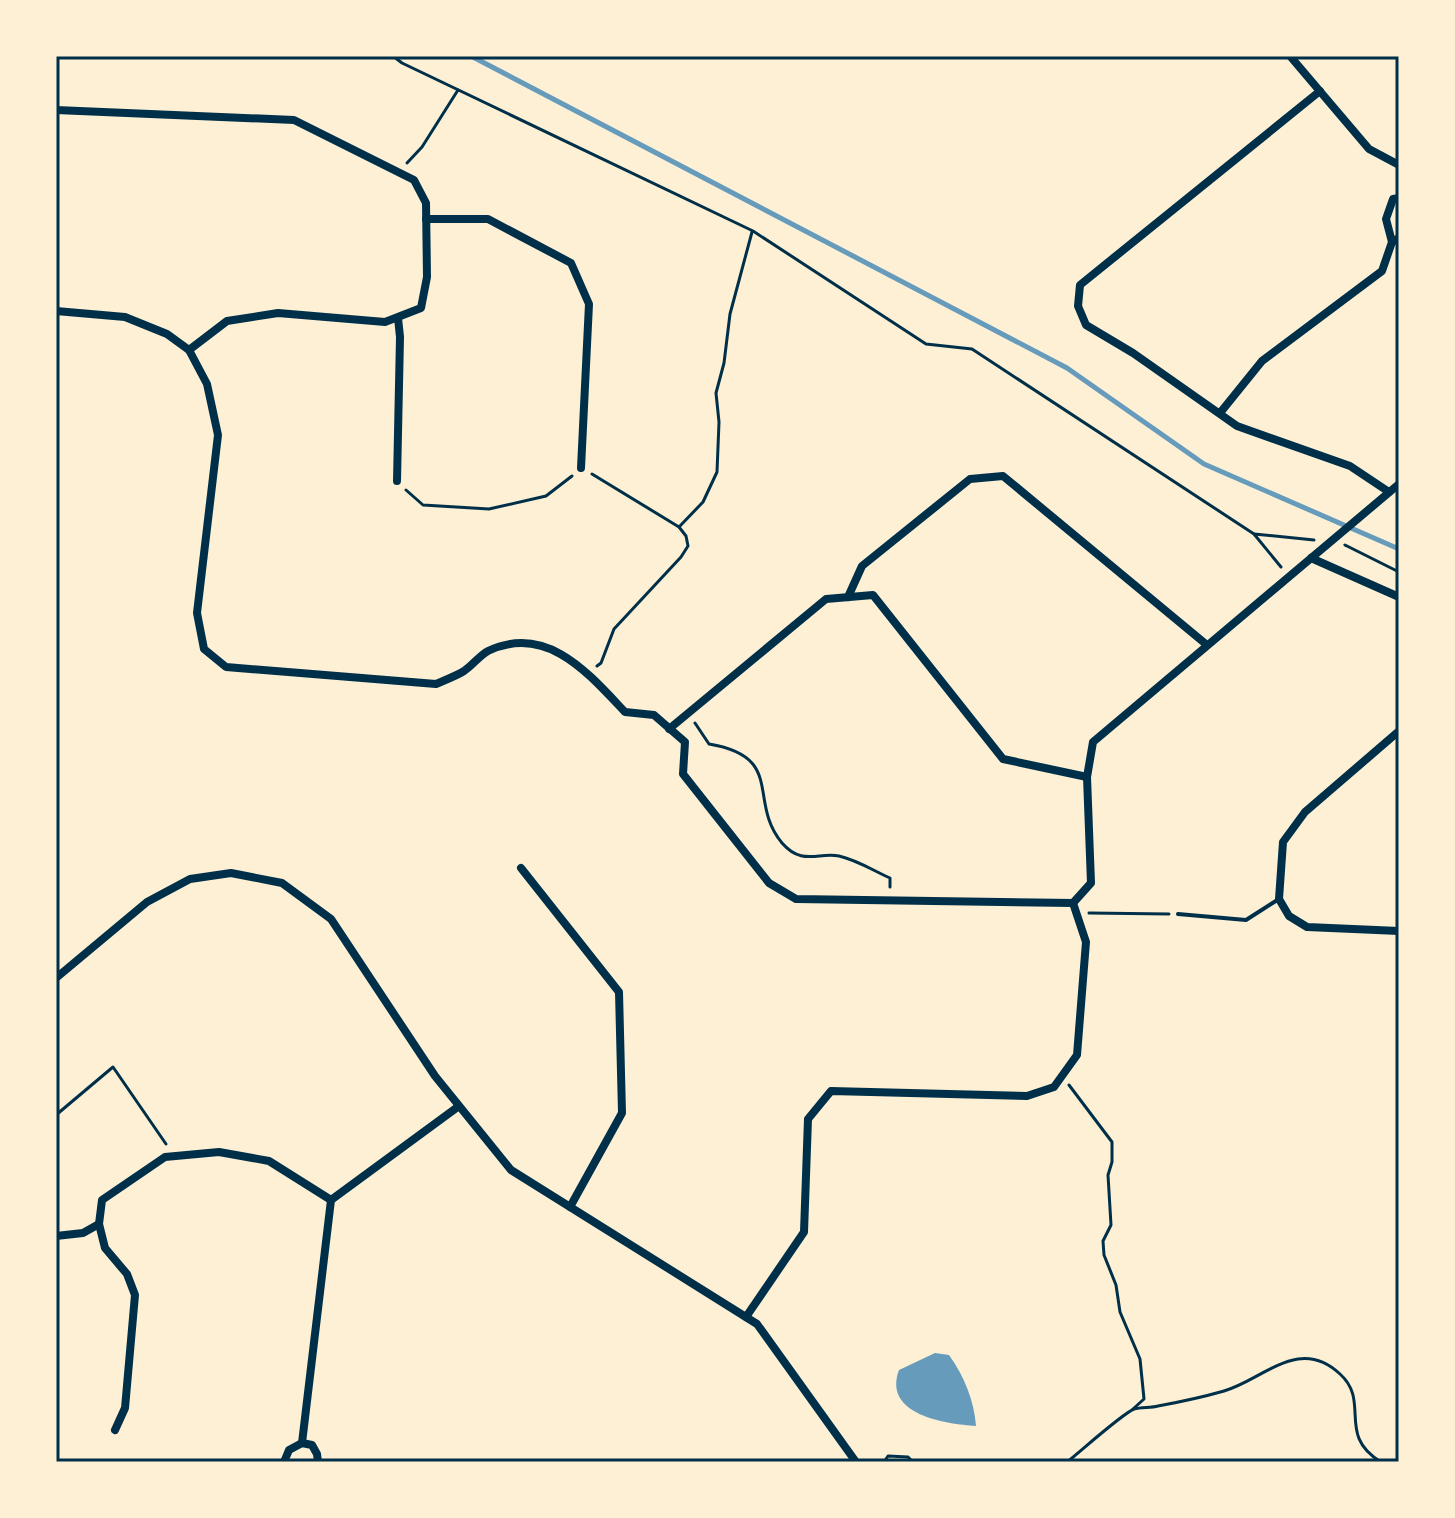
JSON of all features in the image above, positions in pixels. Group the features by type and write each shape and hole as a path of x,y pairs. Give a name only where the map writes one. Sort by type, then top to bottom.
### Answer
{"street":[{"path":"1290,56 1369,149 1399,165"},
{"path":"1320,91 1080,285 1078,306 1086,325 1133,353 1237,426 1350,466 1389,492"},
{"path":"56,110 294,120 414,180 426,203 427,277 421,308 385,322 278,313 227,321 189,350"},
{"path":"1220,413 1262,361 1382,271 1396,240 1386,219 1393,199 1399,198"},
{"path":"426,219 488,219 571,263 589,304 581,468"},
{"path":"56,311 125,317 167,334 189,350 207,384 218,435 197,613 204,649 226,667 436,684 463,671 486,652 515,642 544,645 587,672 625,712 654,715 685,742 683,774 769,883 796,899 1073,903 1091,883 1087,777 1093,742 1399,484"},
{"path":"397,481 398,318"},
{"path":"848,597 862,566 970,479 1003,476 1207,645"},
{"path":"1311,558 1399,597"},
{"path":"669,729 826,599 873,595 1003,759 1087,777"},
{"path":"1399,731 1305,812 1283,842 1279,899 1289,916 1307,927 1399,931"},
{"path":"521,868 619,992 622,1113 570,1207"},
{"path":"56,978 147,902 190,879 231,873 282,883 331,919 435,1076 511,1170 757,1324 856,1462"},
{"path":"746,1317 804,1232 808,1119 831,1091 1027,1096 1054,1087 1077,1055 1086,942 1073,903"},
{"path":"302,1443 331,1200 459,1106"},
{"path":"115,1430 125,1408 135,1295 127,1274 105,1248 99,1224 102,1200 165,1157 219,1152 269,1161 331,1200"},
{"path":"56,1236 83,1233 99,1224"},
{"path":"284,1462 289,1450 302,1443 312,1445 318,1462"}],"lane":[{"path":"1178,914 1246,920 1279,899"}],"path":[{"path":"393,56 753,231 926,344 972,349 1254,534 1288,577"},
{"path":"399,172 422,147 458,90"},
{"path":"679,527 703,502 717,472 719,422 716,393 724,363 730,314 753,231"},
{"path":"397,481 423,505 489,509 546,496 581,468 679,527 686,536 688,546 614,629 601,663 587,672"},
{"path":"688,713 709,744 731,747 751,758 762,783 772,826 783,844 799,856 837,856 890,878 889,902"},
{"path":"1077,915 1097,911 1178,914"},
{"path":"56,1115 113,1067 174,1156"},
{"path":"1062,1075 1112,1142 1112,1162 1108,1175 1111,1225 1103,1241 1120,1312 1140,1359 1144,1399 1067,1462"},
{"path":"1133,1409 1228,1390 1275,1364 1292,1360 1322,1361 1340,1373 1349,1384 1354,1397 1354,1423 1360,1445 1381,1462"},
{"path":"884,1462 888,1456 908,1457 913,1462"}],"water":[{"path":"935,1353 949,1355 959,1371 971,1398 976,1426 949,1423 920,1414 908,1407 900,1397 896,1385 899,1370"}],"waterway":[{"path":"471,56 1067,368 1204,464 1399,549"}]}
